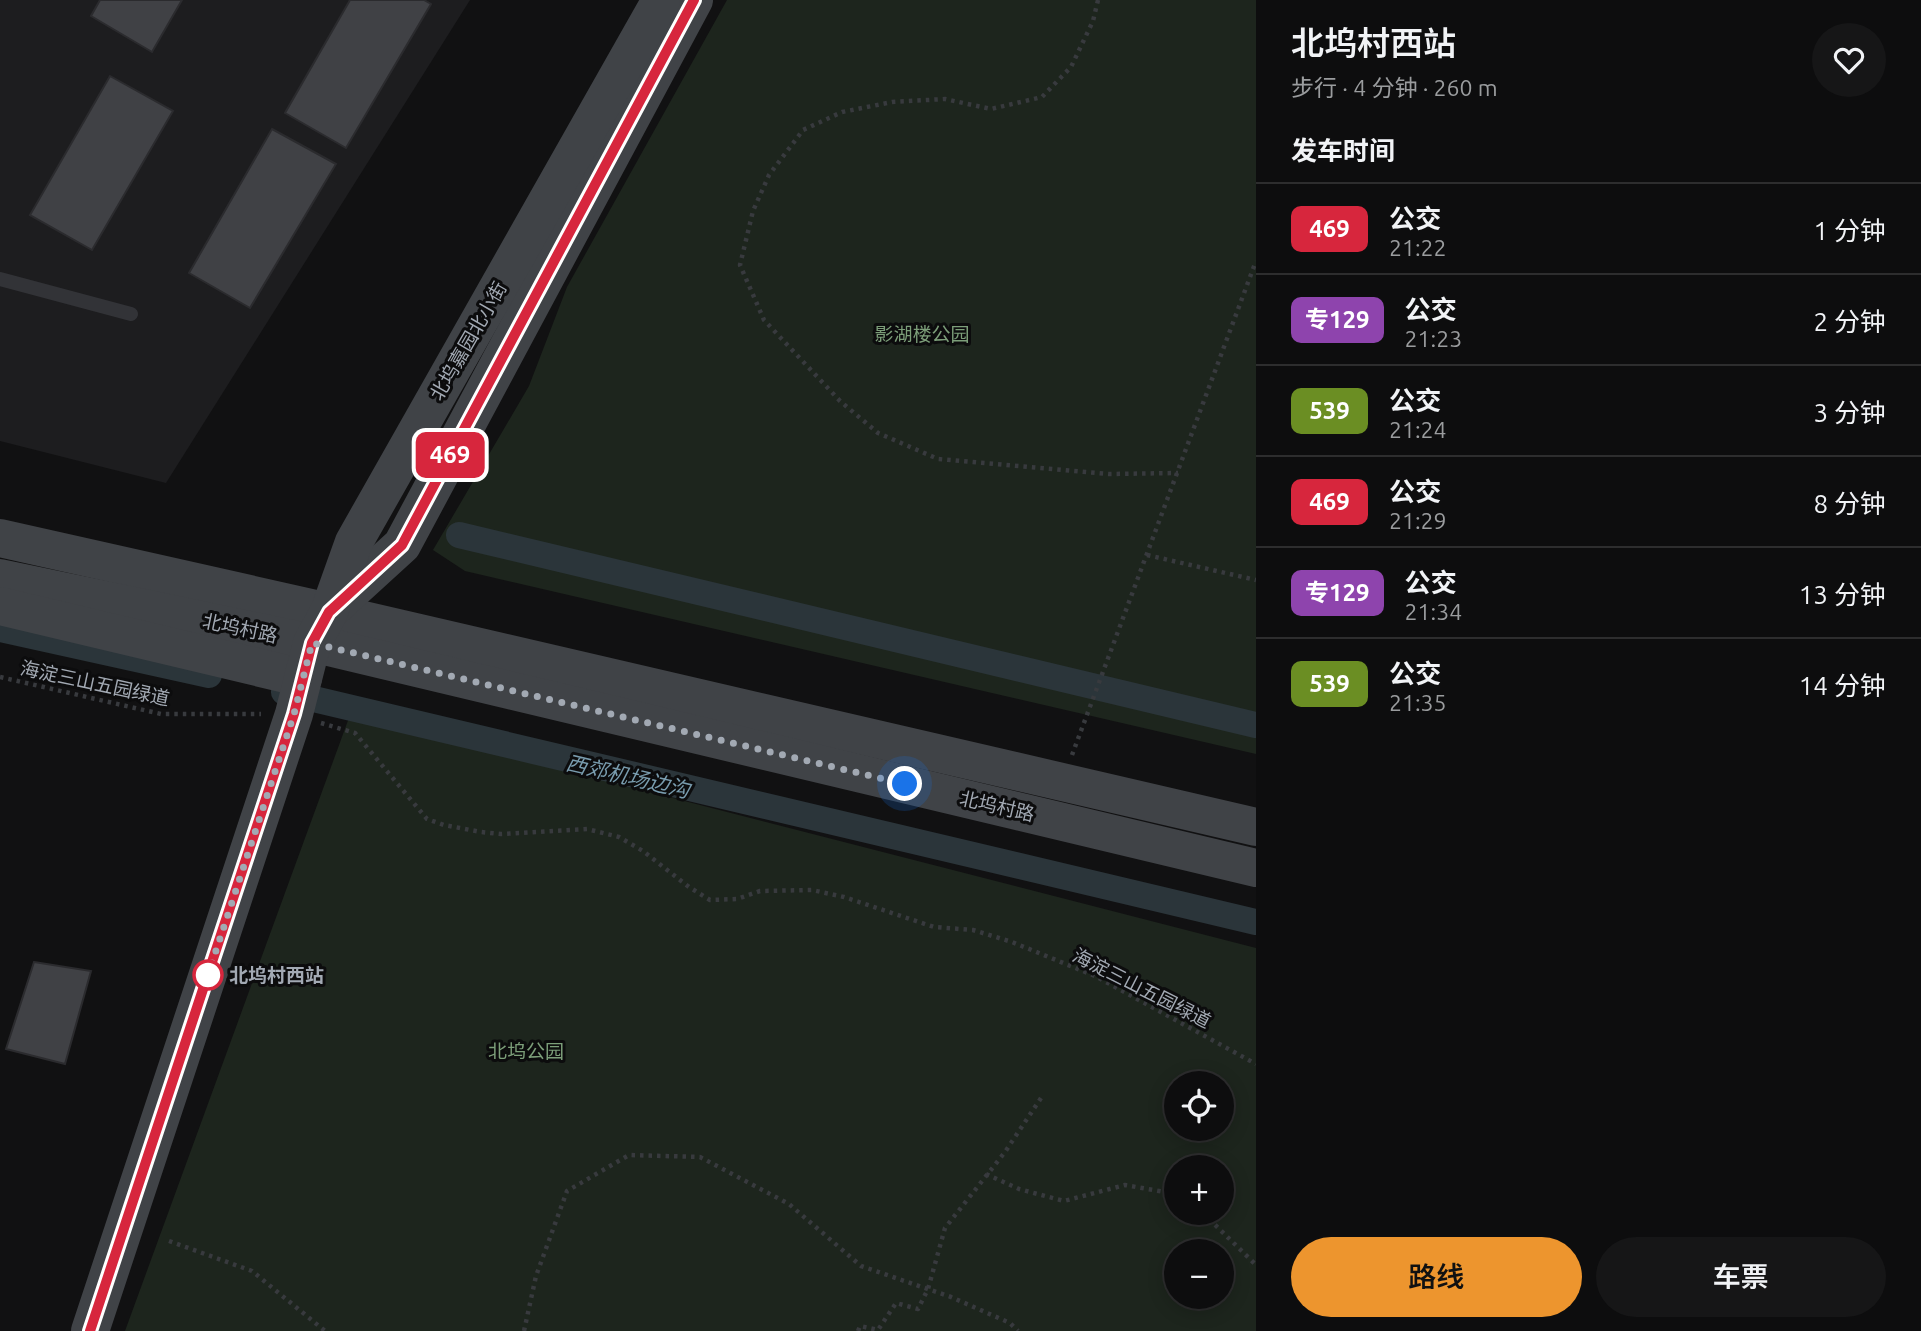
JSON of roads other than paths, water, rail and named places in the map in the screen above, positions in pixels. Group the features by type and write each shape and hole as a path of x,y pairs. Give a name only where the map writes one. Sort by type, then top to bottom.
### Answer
{"main road":[{"name":"北坞嘉园北小街","path":"309,662 354,542 661,0"},
{"name":"北坞嘉园北小街","path":"309,662 402,545 694,0"},
{"name":"北坞村路","path":"0,538 309,662"},
{"name":"北坞村路","path":"0,578 309,662 1256,868"},
{"name":"北坞村路","path":"0,607 309,662 1062,782 1256,827"},
{"path":"90,1331 309,662"}],"lane":[{"path":"0,279 131,314"}],"waterway":[{"path":"459,535 1256,725"},
{"name":"西郊机场边沟","path":"0,629 209,675"},
{"name":"西郊机场边沟","path":"284,692 1256,922"}],"place":[{"name":"北坞村西站","path":"208,975"}],"park label":[{"name":"影湖楼公园","path":"922,334"},
{"name":"北坞公园","path":"526,1051"}]}
